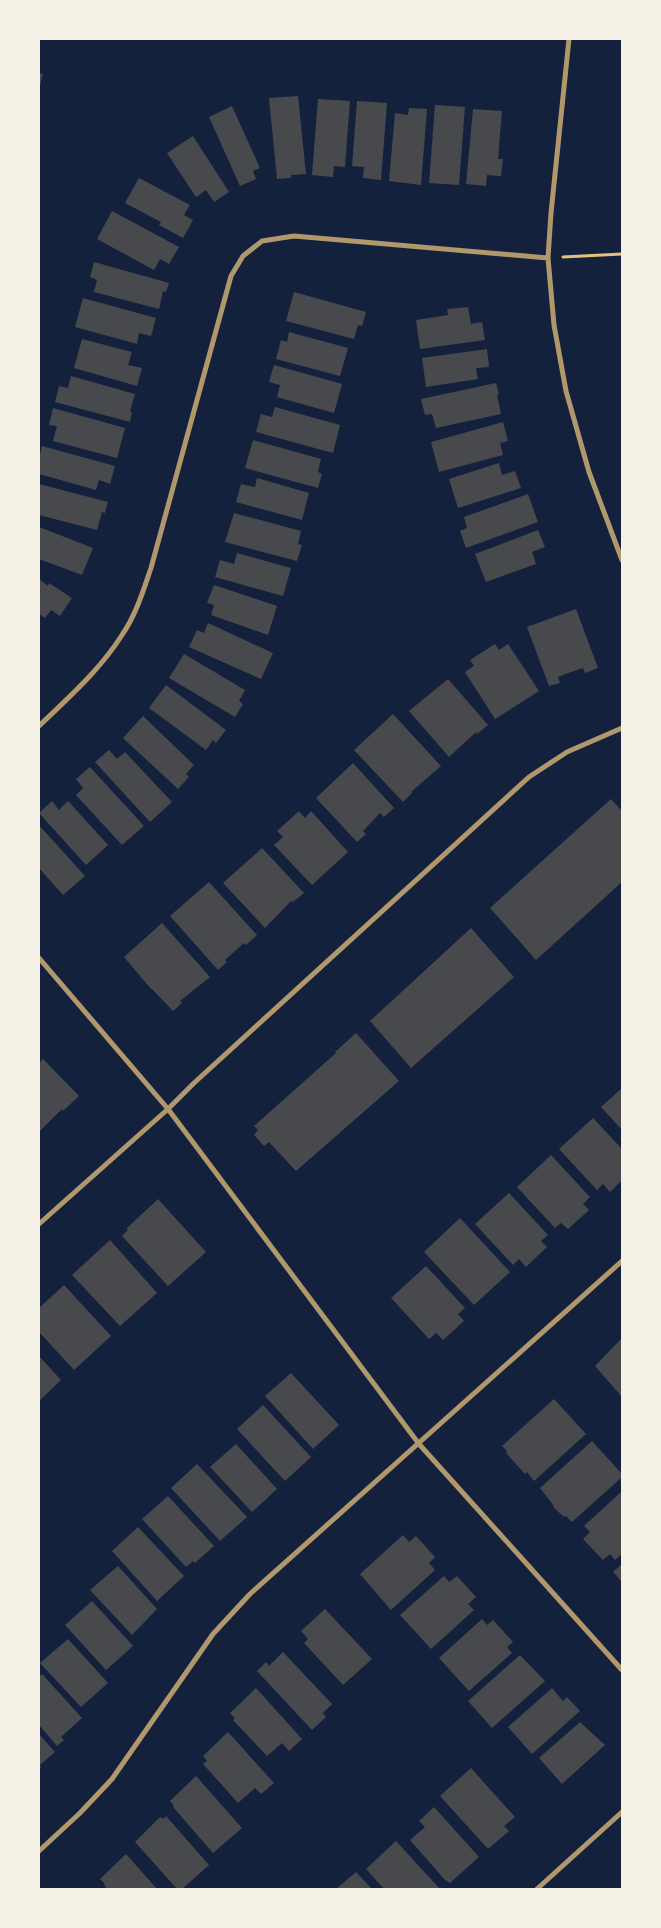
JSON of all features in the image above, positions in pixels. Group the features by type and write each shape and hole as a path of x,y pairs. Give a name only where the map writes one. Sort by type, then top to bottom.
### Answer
{"street":[{"path":"570,39 550,213 548,258 554,325 566,392 589,472 622,560"},
{"path":"39,726 78,689 102,662 122,636 138,604 151,568 231,276 243,256 262,241 294,236 548,258"},
{"path":"39,1224 168,1109 208,1070 529,777 567,752 622,728"},
{"path":"39,958 168,1109 419,1444 622,1670"},
{"path":"39,1851 80,1814 112,1779 213,1634 250,1594 622,1262"},
{"path":"537,1889 622,1812"}],"path":[{"path":"548,258 622,254"}],"building":[{"path":"39,73 43,74 39,89"},
{"path":"298,96 306,174 291,175 291,178 277,179 269,98"},
{"path":"318,99 350,101 345,167 334,166 333,177 312,175"},
{"path":"357,101 387,103 381,180 363,178 364,167 352,166"},
{"path":"435,105 465,107 459,185 429,183"},
{"path":"232,106 260,168 253,171 256,179 240,186 209,117"},
{"path":"409,108 427,109 421,185 389,181 395,113 408,115"},
{"path":"473,109 502,111 498,159 503,159 501,176 487,175 486,186 466,184"},
{"path":"193,136 229,192 214,202 206,190 196,197 167,153"},
{"path":"139,178 190,205 184,215 193,220 183,238 159,225 161,222 125,203"},
{"path":"112,211 179,247 169,264 160,259 154,270 97,239"},
{"path":"94,262 169,283 166,292 163,291 159,309 94,292 97,280 90,277"},
{"path":"294,292 366,312 362,326 358,325 354,339 286,321"},
{"path":"83,298 156,318 151,336 139,333 137,344 75,327"},
{"path":"468,307 471,324 482,322 485,340 420,349 416,320 448,315 447,309"},
{"path":"289,332 348,348 340,376 276,359 281,340 287,342"},
{"path":"82,339 132,352 128,365 142,368 137,386 74,368"},
{"path":"487,349 489,367 476,368 478,379 426,387 422,358"},
{"path":"274,365 342,384 334,413 277,397 280,385 269,382"},
{"path":"71,376 135,394 130,411 132,412 130,422 55,402 59,386 68,388"},
{"path":"496,383 501,414 436,428 432,414 425,415 421,399"},
{"path":"275,407 340,425 333,453 256,432 261,414 272,417"},
{"path":"53,408 125,428 117,458 53,441 57,426 49,425"},
{"path":"503,422 508,441 500,443 503,455 439,472 431,442"},
{"path":"253,440 321,459 318,472 322,474 318,488 245,468"},
{"path":"42,446 115,466 110,484 99,480 96,490 39,474 39,459"},
{"path":"499,463 502,475 515,471 521,488 458,508 449,479"},
{"path":"257,478 309,493 302,520 236,502 241,484 255,487"},
{"path":"39,484 108,502 105,513 102,512 97,530 39,515"},
{"path":"528,494 538,522 466,548 460,531 467,528 464,517"},
{"path":"234,513 301,531 298,544 302,545 297,561 225,542"},
{"path":"39,527 93,548 82,575 39,559"},
{"path":"538,530 545,547 532,552 536,564 486,582 475,554"},
{"path":"237,553 291,568 283,596 215,577 220,560 234,564"},
{"path":"39,579 48,586 49,583 72,598 60,616 51,610 45,618 39,614"},
{"path":"214,585 277,606 268,635 211,615 214,605 207,603"},
{"path":"576,609 598,668 585,673 583,668 571,672 558,677 560,683 549,686 527,627"},
{"path":"208,623 273,653 261,679 189,647 197,630 204,633"},
{"path":"495,644 499,650 508,644 539,691 495,719 465,672 474,666 470,660"},
{"path":"184,654 245,690 239,701 243,704 235,717 169,678"},
{"path":"448,679 488,725 477,734 476,732 449,757 409,711"},
{"path":"166,685 226,730 216,743 213,740 206,750 149,708"},
{"path":"393,714 441,766 411,792 403,802 354,750"},
{"path":"143,716 194,765 186,774 189,777 178,789 123,738"},
{"path":"109,750 117,759 125,752 172,802 150,822 95,762"},
{"path":"353,763 394,808 384,817 380,813 363,831 366,834 357,842 316,798"},
{"path":"90,767 144,826 122,845 76,795 83,788 76,779"},
{"path":"611,799 622,811 622,882 536,960 490,908"},
{"path":"52,801 59,810 68,801 108,845 86,865 39,813"},
{"path":"299,811 305,818 311,811 348,852 312,885 274,845 283,837 277,831"},
{"path":"39,825 85,876 63,895 39,868"},
{"path":"262,848 304,893 293,902 291,901 265,928 223,883"},
{"path":"209,882 257,935 246,945 244,943 225,960 227,962 218,970 170,916"},
{"path":"162,923 210,977 180,1001 182,1003 173,1011 151,989 124,957"},
{"path":"471,928 514,977 411,1068 370,1021"},
{"path":"356,1033 399,1081 296,1171 269,1142 264,1146 254,1135 258,1130 254,1126"},
{"path":"43,1059 79,1096 63,1111 62,1109 39,1132 39,1063"},
{"path":"622,1088 622,1130 601,1107"},
{"path":"593,1118 622,1149 622,1180 610,1192 603,1184 597,1190 559,1149"},
{"path":"551,1155 590,1197 583,1204 589,1210 568,1229 561,1223 555,1228 517,1187"},
{"path":"509,1193 548,1235 541,1241 547,1247 526,1267 519,1259 513,1265 475,1224"},
{"path":"158,1199 206,1252 168,1286 122,1236 128,1230 126,1229"},
{"path":"460,1218 510,1272 474,1305 424,1252"},
{"path":"110,1240 157,1293 120,1326 72,1275"},
{"path":"426,1266 465,1308 458,1314 464,1321 443,1340 436,1333 429,1339 391,1298"},
{"path":"64,1285 111,1336 74,1370 39,1332 39,1308"},
{"path":"622,1340 622,1397 595,1366"},
{"path":"39,1356 61,1380 39,1401"},
{"path":"291,1373 339,1425 313,1449 265,1396"},
{"path":"554,1399 586,1434 534,1481 527,1472 525,1474 502,1446"},
{"path":"263,1405 311,1457 285,1481 237,1429"},
{"path":"592,1441 622,1474 622,1477 572,1522 553,1507 540,1488"},
{"path":"236,1444 277,1489 252,1512 210,1467"},
{"path":"197,1464 247,1517 220,1541 171,1488"},
{"path":"622,1491 622,1554 615,1560 610,1554 603,1560 583,1539 590,1532 584,1526"},
{"path":"168,1496 214,1546 195,1563 193,1561 186,1567 142,1519"},
{"path":"138,1527 184,1576 157,1601 112,1551"},
{"path":"403,1535 409,1542 416,1536 435,1557 429,1563 435,1570 391,1610 360,1574"},
{"path":"622,1564 622,1582 613,1572"},
{"path":"118,1566 157,1609 132,1635 90,1590"},
{"path":"444,1576 449,1582 457,1576 476,1597 468,1604 474,1610 431,1649 400,1615"},
{"path":"92,1601 133,1646 106,1670 65,1625"},
{"path":"325,1609 372,1659 343,1685 304,1643 308,1639 301,1631"},
{"path":"482,1619 487,1625 493,1620 513,1642 507,1647 512,1653 469,1691 439,1658"},
{"path":"68,1639 108,1683 81,1707 40,1663"},
{"path":"283,1652 332,1704 323,1713 326,1717 312,1730 257,1671 266,1662 269,1666"},
{"path":"520,1655 545,1681 492,1728 468,1701"},
{"path":"42,1674 82,1718 61,1737 64,1740 57,1746 39,1725 39,1677"},
{"path":"256,1688 302,1739 289,1751 282,1743 267,1756 233,1720 235,1718 230,1713"},
{"path":"552,1688 563,1701 567,1697 580,1711 532,1754 508,1727"},
{"path":"580,1722 605,1745 562,1784 539,1758"},
{"path":"228,1732 274,1783 261,1794 255,1788 238,1803 203,1764 207,1761 203,1756"},
{"path":"39,1734 55,1752 40,1765 39,1769"},
{"path":"471,1768 515,1817 504,1826 509,1831 488,1849 440,1796"},
{"path":"196,1776 242,1828 213,1853 173,1807 170,1801"},
{"path":"434,1807 479,1857 450,1883 445,1880 410,1840 425,1827 419,1821"},
{"path":"166,1816 209,1865 182,1889 177,1889 135,1842 160,1817 163,1819"},
{"path":"396,1841 440,1889 384,1889 366,1869"},
{"path":"126,1854 157,1889 107,1889 100,1879"},
{"path":"356,1872 372,1889 336,1889"}]}
